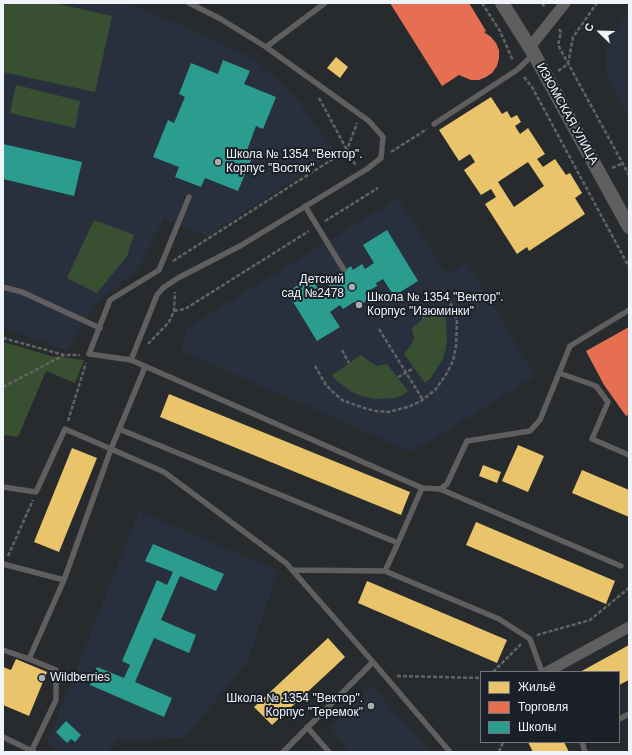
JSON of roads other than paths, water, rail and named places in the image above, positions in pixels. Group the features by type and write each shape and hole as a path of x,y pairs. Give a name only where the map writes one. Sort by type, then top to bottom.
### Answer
{"street":[{"name":"ИЗЮМСКАЯ УЛИЦА","path":"502,3 547,77 629,227"},
{"path":"532,51 553,19 566,3"},
{"path":"549,671 629,627"}],"lane":[{"path":"131,360 157,295 163,288 178,278 240,246 361,173 381,158 383,137 369,122 266,47 219,18 189,3"},
{"path":"266,47 325,3"},
{"path":"434,124 517,70 532,51"},
{"path":"189,197 159,270 110,300 89,354 131,360 422,488 440,488 621,566"},
{"path":"306,206 344,270"},
{"path":"3,287 22,292 100,328"},
{"path":"440,488 447,484 467,441 530,431 540,420 570,346 629,310"},
{"path":"29,659 64,580 111,449 145,367"},
{"path":"559,373 596,386 608,402 592,439 629,454"},
{"path":"3,487 36,492 65,429 164,472 286,563 450,752"},
{"path":"119,429 398,542"},
{"path":"384,571 422,488"},
{"path":"4,564 64,580"},
{"path":"292,570 384,571 499,619 530,639 542,671"},
{"path":"3,650 56,670 56,700 33,751 3,737"},
{"path":"282,752 373,662"},
{"path":"620,718 629,714"},
{"path":"307,727 329,752"}],"place":[{"name":"Школа № 1354 \"Вектор\". Корпус \"Восток\"","path":"218,162"},
{"name":"Детский сад №2478","path":"352,287"},
{"name":"Школа № 1354 \"Вектор\". Корпус \"Изюминки\"","path":"359,305"},
{"name":"Wildberries","path":"42,678"},
{"name":"Школа № 1354 \"Вектор\". Корпус \"Теремок\"","path":"371,706"}]}
